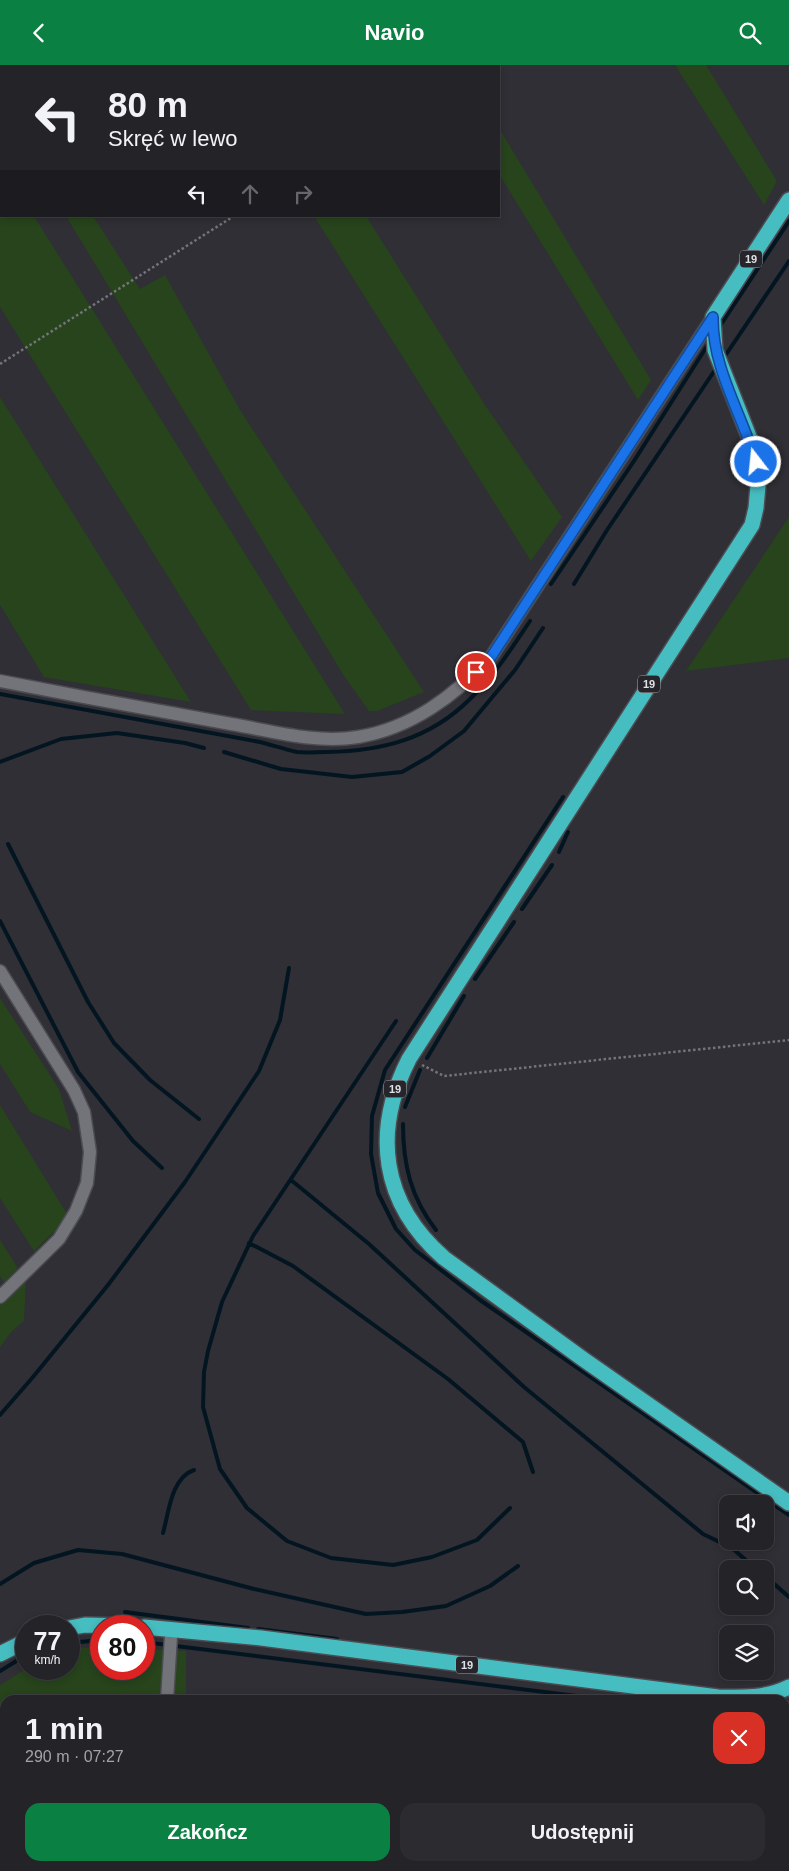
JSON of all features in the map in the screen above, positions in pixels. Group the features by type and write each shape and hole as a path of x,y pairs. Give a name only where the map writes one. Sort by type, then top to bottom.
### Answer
{"highway":[{"name":"19","path":"789,200 713,317 715,350 750,439 756,462 758,485 752,525 409,1059 397,1083 389,1111 387,1140 391,1177 402,1207 430,1246 575,1353 789,1503"},
{"name":"19","path":"155,1628 261,1638 703,1695"},
{"path":"0,1654 15,1646"},
{"name":"19","path":"764,1695 789,1687"}],"street":[{"name":"19","path":"0,681 316,739 358,737 400,725 427,713 462,686 491,657 713,317"},
{"path":"0,971 74,1090 84,1112 90,1152 87,1183 76,1211 59,1239 0,1297"},
{"path":"167,1695 171,1636 169,1630"}],"path":[{"path":"0,364 232,217"},
{"path":"409,1059 444,1076 789,1040"}],"green space":[{"path":"675,65 706,65 777,181 764,205"},
{"path":"500,130 651,380 638,400 500,176"},
{"path":"0,217 35,217 345,714 251,710 0,307"},
{"path":"67,217 94,217 140,289 165,275 240,410 424,692 377,711 369,711 344,676"},
{"path":"315,217 367,217 485,405 562,517 531,561"},
{"path":"0,397 191,702 44,677 0,605"},
{"path":"789,517 789,658 686,671"},
{"path":"0,998 59,1089 72,1131 30,1112 0,1064"},
{"path":"0,1105 69,1217 34,1251 0,1198"},
{"path":"0,1240 18,1268 4,1282 0,1276"},
{"path":"26,1280 24,1321 11,1332 0,1347 0,1304"},
{"path":"80,1647 90,1648 90,1680 155,1680 155,1650 186,1651 186,1695 0,1695 0,1685 15,1676 15,1680 80,1680"}],"waterway":[{"path":"718,329 789,221"},
{"path":"723,359 789,261"},
{"path":"551,584 634,461 709,343"},
{"path":"574,584 607,530 717,367"},
{"path":"0,694 260,742 297,752 367,749 404,740 422,733 455,713 487,681 530,621"},
{"path":"224,752 281,769 352,777 402,772 430,756 464,731 515,670 543,628"},
{"path":"0,762 61,739 117,733 185,743 204,748"},
{"path":"563,797 385,1070 372,1116 371,1154 378,1193 396,1229 415,1250 480,1300 789,1515"},
{"path":"559,852 568,832"},
{"path":"8,844 88,1002 114,1043 150,1080 199,1119"},
{"path":"522,909 552,865"},
{"path":"0,921 78,1072 133,1141 162,1168"},
{"path":"475,979 514,922"},
{"path":"0,1415 108,1285 185,1182 259,1071 280,1020 289,968"},
{"path":"427,1058 464,996"},
{"path":"396,1021 253,1236 222,1302 204,1372 203,1407 220,1469 247,1508 287,1541 331,1558 393,1565 432,1557 477,1540 510,1508"},
{"path":"405,1107 420,1070"},
{"path":"403,1124 403,1139 410,1180 420,1206 436,1230"},
{"path":"291,1180 369,1244 524,1387 703,1534 732,1548 746,1560"},
{"path":"249,1243 293,1266 448,1379 523,1442 533,1472"},
{"path":"163,1533 169,1506 176,1488 180,1480 194,1470"},
{"path":"0,1584 34,1563 78,1550 122,1554 254,1589 366,1614 402,1612 446,1606 490,1586 518,1566"},
{"path":"774,1584 789,1597"},
{"path":"125,1612 248,1628"},
{"path":"258,1629 337,1639"},
{"path":"80,1642 90,1641"},
{"path":"155,1643 569,1695"},
{"path":"0,1671 15,1662"}],"route":[{"path":"476,672 491,657 713,317 712,333 715,350 744,428 750,439 756,462"}]}
